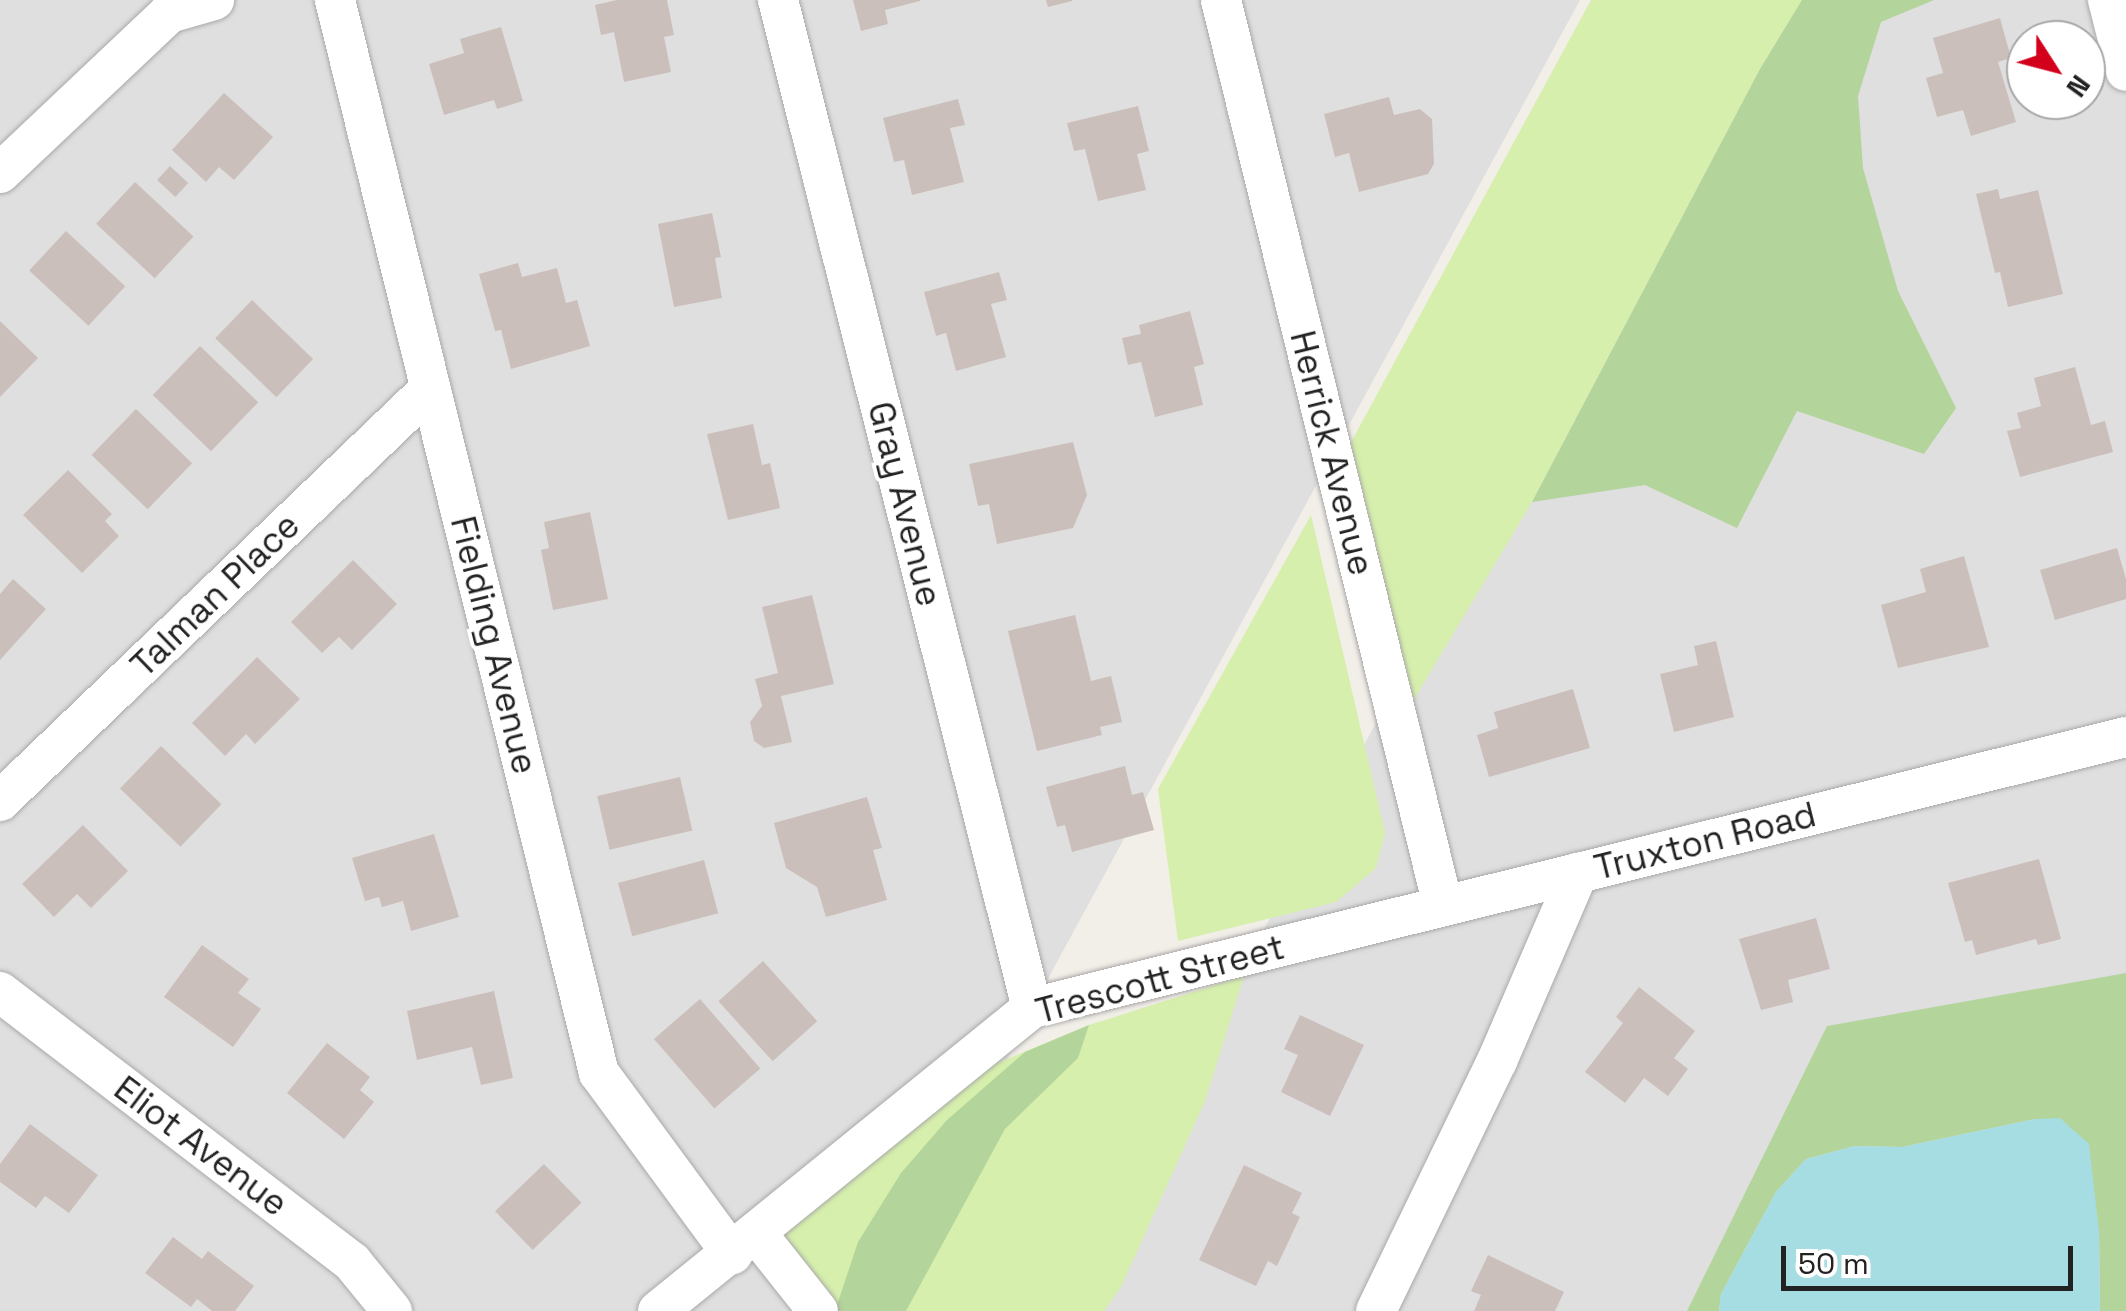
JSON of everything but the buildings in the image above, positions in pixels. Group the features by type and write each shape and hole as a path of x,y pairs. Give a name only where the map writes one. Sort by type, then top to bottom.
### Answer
{"street":[{"path":"0,173 169,13 214,0"},
{"name":"Fielding Avenue","path":"335,0 600,1072 744,1244 818,1311"},
{"name":"Gray Avenue","path":"778,0 1032,1008"},
{"name":"Herrick Avenue","path":"1221,0 1443,906"},
{"path":"2108,0 2126,72"},
{"name":"Talman Place","path":"0,801 430,389"},
{"name":"Truxton Road","path":"1376,1311 1497,1062 1578,873 2126,737"},
{"name":"Trescott Street","path":"658,1311 1032,1008 1578,873"},
{"name":"Eliot Avenue","path":"0,992 352,1262 392,1311"}],"shaded area":[{"path":"0,0 1580,0 1032,1008 885,1311 0,1311"},
{"path":"1768,0 2126,0 2126,1311 1057,1311"}],"green space":[{"path":"1591,0 1802,0 1760,69 1532,502 1413,701 1349,446"},
{"path":"1802,0 1934,0 1881,22 1858,96 1863,168 1898,291 1956,408 1924,454 1797,411 1737,528 1645,485 1532,502 1760,69"},
{"path":"1311,515 1385,833 1376,868 1336,902 1178,941 1158,789"},
{"path":"2126,973 2126,1311 2100,1311 2099,1232 2035,1119 1902,1147 1855,1146 1806,1159 1776,1192 1721,1294 1719,1311 1687,1311 1827,1026"},
{"path":"1244,976 1205,1101 1121,1287 1104,1311 833,1311 777,1232 988,1067 1089,1025"},
{"path":"1089,1025 1078,1058 1005,1129 906,1311 835,1311 858,1242 901,1173 947,1120 1025,1052"}],"water":[{"path":"2060,1118 2089,1144 2099,1232 2100,1311 1719,1311 1721,1294 1776,1192 1806,1159 1855,1146 1902,1147 2035,1119"}]}
